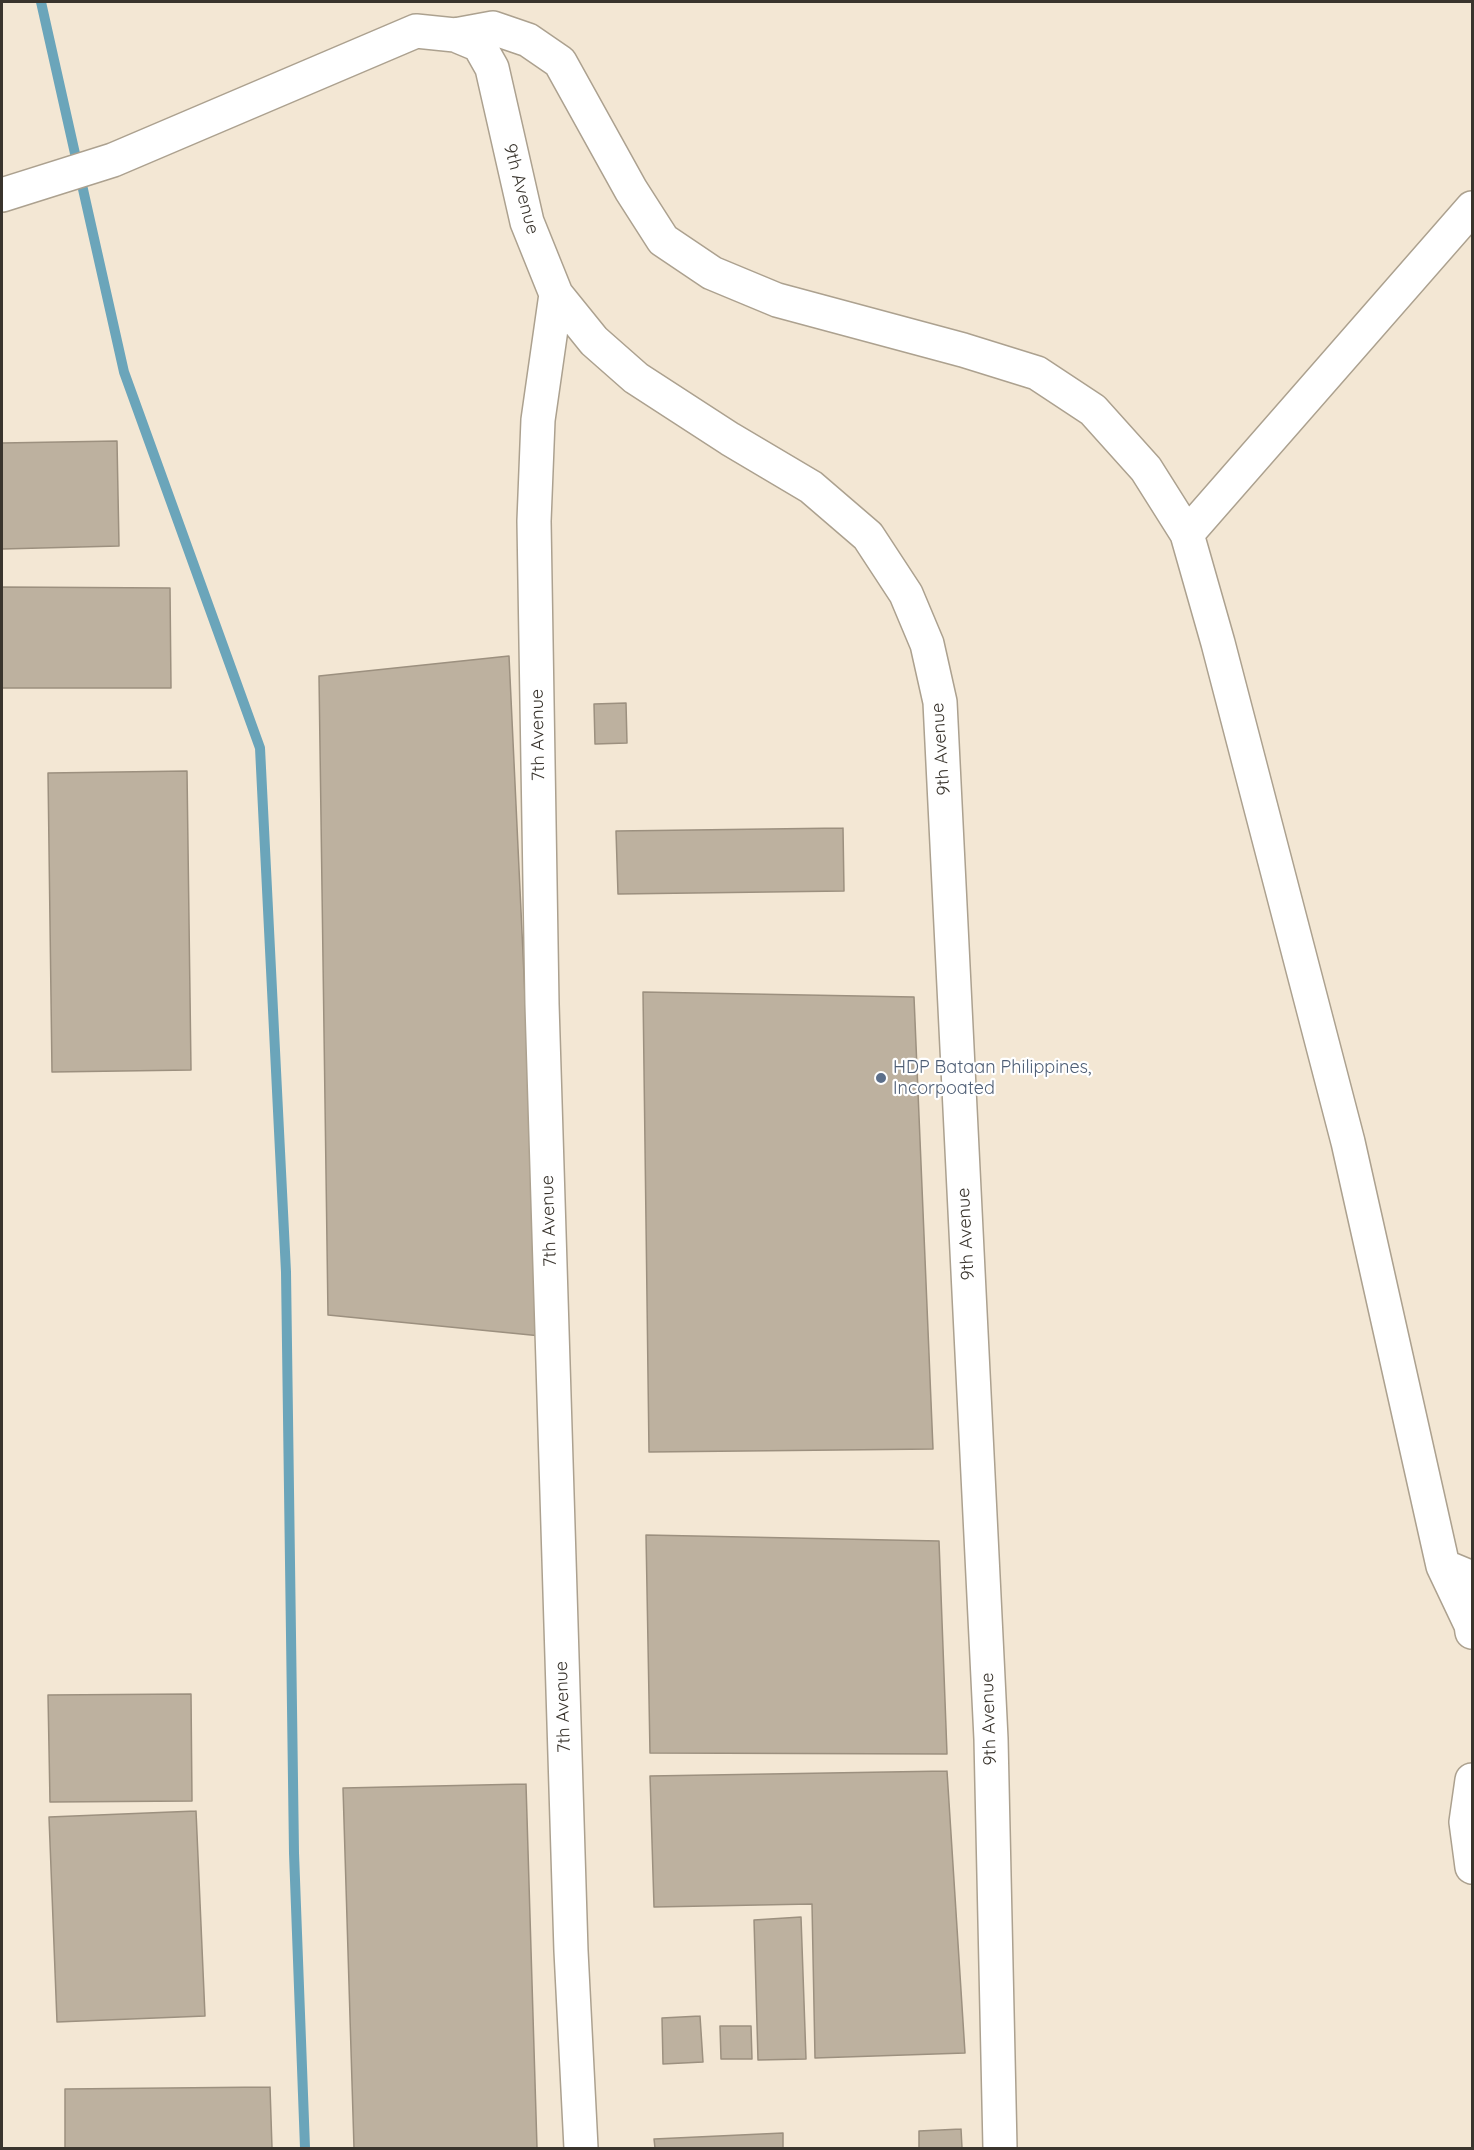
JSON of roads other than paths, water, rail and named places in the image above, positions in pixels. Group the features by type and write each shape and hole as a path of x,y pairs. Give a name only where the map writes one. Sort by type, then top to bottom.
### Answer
{"street":[{"path":"454,34 493,28 528,40 560,62 631,190 663,240 712,273 777,300 963,350 1037,373 1093,410 1146,469 1187,534 1221,654 1348,1142 1443,1566 1473,1632"},
{"name":"9th Avenue","path":"2,195 112,160 416,31 454,34 479,45 492,68 527,222 556,294 594,341 636,378 730,439 811,487 868,536 906,594 927,644 940,702 991,1739 1000,2148"},
{"path":"1187,534 1473,208"},
{"name":"7th Avenue","path":"556,294 538,420 535,544 542,1016 571,1951 581,2148"},
{"path":"1443,1566 1473,1578"},
{"path":"1473,1780 1466,1822 1473,1867"}],"waterway":[{"path":"41,2 124,372 260,748 286,1272 294,1853 305,2148"}],"place":[{"name":"HDP Bataan Philippines, Incorpoated","path":"881,1078"}]}
